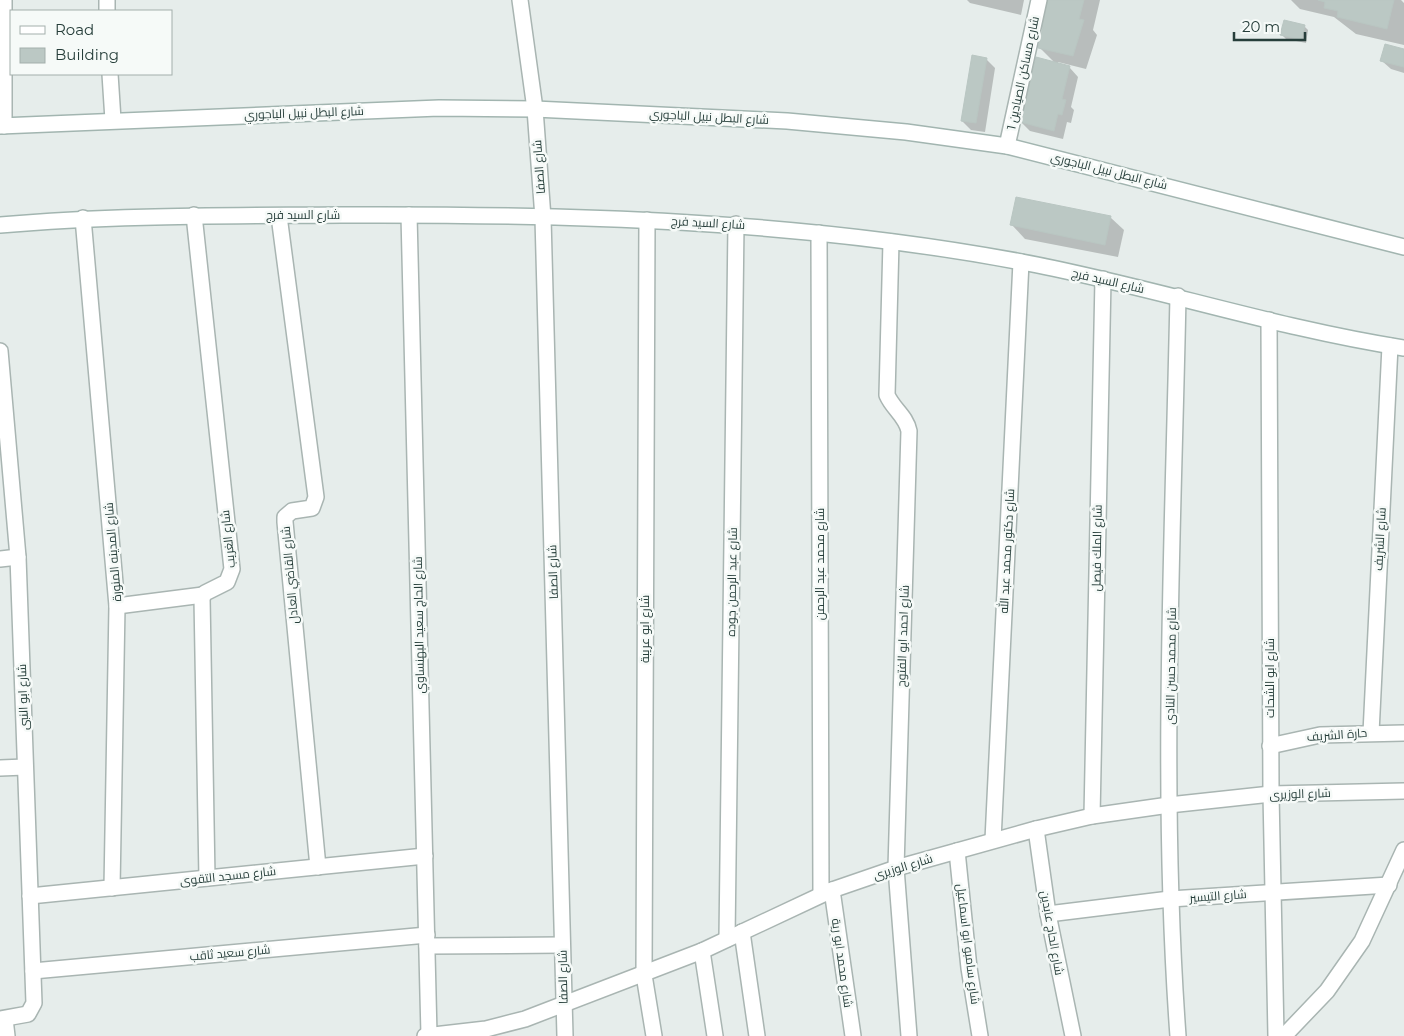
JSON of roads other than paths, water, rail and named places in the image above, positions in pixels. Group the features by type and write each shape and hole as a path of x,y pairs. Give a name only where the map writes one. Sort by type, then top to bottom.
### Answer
{"street":[{"path":"2,126 4,0"},
{"name":"شارع الصفا","path":"520,0 535,109 543,218 565,1036"},
{"name":"شارع مساكن الصيادين 1","path":"1008,146 1039,0"},
{"path":"110,75 113,120"},
{"name":"شارع البطل نبيل الباجوري","path":"2,126 439,108 535,109 788,121 906,132 1008,146 1404,246"},
{"name":"شارع السيد فرج","path":"0,225 83,218 409,215 647,220 736,224 891,242 1021,262 1178,296 1316,332 1397,347"},
{"name":"شارع الحاج سعيد البهنساوي","path":"409,215 427,940 427,1036"},
{"name":"شارع الغريب","path":"194,216 232,569 228,582 203,595"},
{"name":"شارع القاضي العادل","path":"279,216 316,497 312,508 292,511 285,517 285,522 318,867"},
{"name":"شارع المدينه المنورة","path":"83,218 117,606 112,888"},
{"name":"شارع ابو عريبة","path":"647,220 644,975 654,1036"},
{"name":"شارع عبد الرحمن جوده","path":"727,939 736,224"},
{"name":"شارع محمد عبد الرحمن","path":"819,233 826,892"},
{"name":"شارع احمد ابو الفتوح","path":"891,242 887,395 894,408 904,418 909,432 896,868 909,1036"},
{"name":"شارع دكتور محمد عبد الله","path":"993,840 1021,262"},
{"name":"شارع الملك فيصل","path":"1092,816 1103,279"},
{"name":"شارع محمد حسن النادى","path":"1178,296 1169,804 1170,899 1178,1036"},
{"name":"شارع ابو الشحات","path":"1270,320 1270,746 1276,1036"},
{"name":"شارع الشريف","path":"1371,733 1397,347"},
{"name":"شارع ابو النبى","path":"0,351 18,557 34,1003 31,1011 24,1016 2,1019"},
{"path":"0,559 18,557"},
{"path":"117,606 203,595 207,878"},
{"name":"حارة الشريف","path":"1270,746 1320,735 1404,733"},
{"path":"0,768 25,767"},
{"name":"شارع الوزيرى","path":"427,1036 446,1035 501,1025 563,1005 702,952 826,892 896,868 1036,829 1092,816 1169,804 1271,794 1404,791"},
{"name":"شارع الحاج عابدين","path":"1036,829 1048,914 1073,1036"},
{"path":"1284,1036 1327,992 1362,941 1404,850"},
{"name":"شارع سامبو ابو اسماعيل","path":"957,851 969,968 980,1036"},
{"name":"شارع مسجد التقوى","path":"30,896 425,856"},
{"name":"شارع التيسير","path":"1048,914 1170,899 1388,885"},
{"name":"شارع محمد ابو رية","path":"826,892 853,1036"},
{"path":"742,932 758,1036"},
{"name":"شارع سعيد ثاقب","path":"33,971 427,940 562,944"},
{"path":"702,952 715,1036"},
{"path":"2,1019 7,1036"}]}
